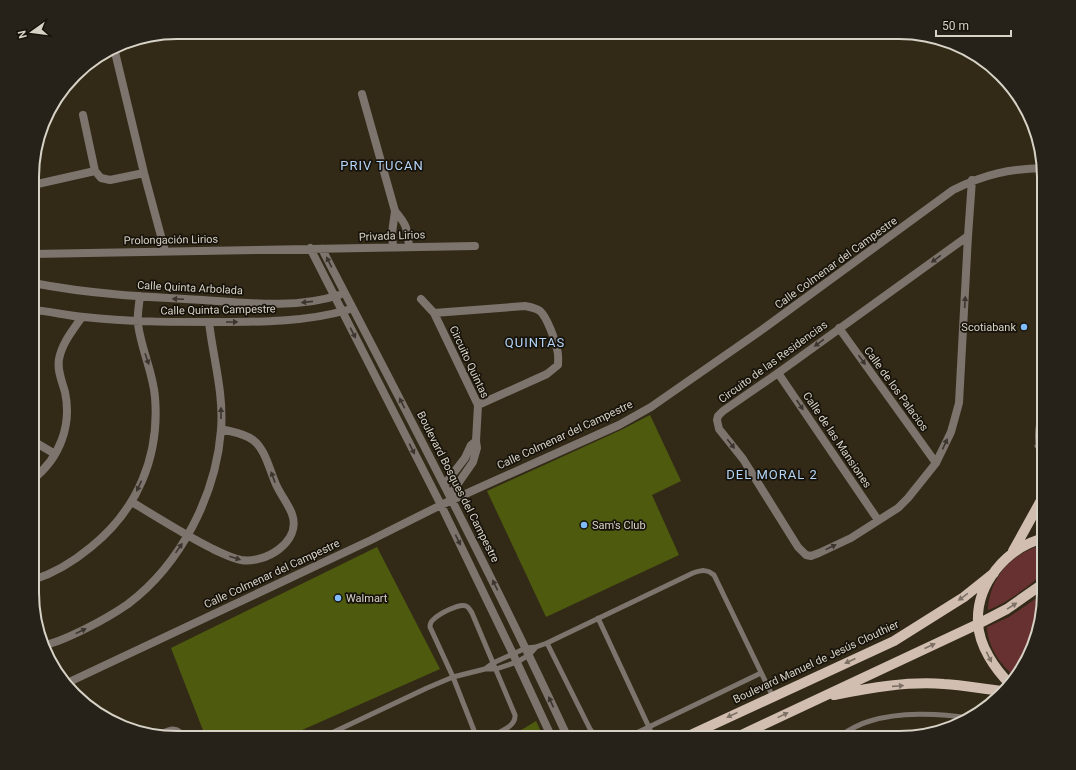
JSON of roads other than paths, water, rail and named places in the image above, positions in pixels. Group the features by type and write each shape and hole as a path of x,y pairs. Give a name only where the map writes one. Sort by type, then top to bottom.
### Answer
{"main road":[{"path":"1006,680 991,662 983,645 978,624 979,604 982,593 994,573 1011,554 1037,508"},
{"path":"1011,554 1029,543 1037,540"},
{"name":"Boulevard Manuel de Jesús Clouthier","path":"699,731 894,641 958,601 994,573"},
{"path":"750,731 978,624 1008,609 1037,588"},
{"path":"818,698 866,689 912,685 943,684 997,690"}],"street":[{"path":"116,54 144,173 165,251"},
{"path":"362,94 395,211 392,228 394,247"},
{"path":"82,114 95,171 101,178 110,180 144,173"},
{"name":"Calle Colmenar del Campestre","path":"72,682 364,543 441,505 451,497 619,425 651,407 763,329 953,190 972,180 992,174 1019,169 1037,168"},
{"path":"39,184 95,171"},
{"name":"Circuito de las Residencias","path":"968,236 718,416 717,420 719,429 743,459 798,547 806,555 811,556 852,538 898,508 920,484 936,463 951,432 959,403 972,180"},
{"path":"395,211 404,221 407,229 409,246"},
{"name":"Privada Lirios","path":"310,248 475,246"},
{"path":"310,248 441,505 549,731"},
{"name":"Prolongación Lirios","path":"39,254 310,248"},
{"name":"Boulevard Bosques del Campestre","path":"322,249 445,484 528,652 565,731"},
{"name":"Calle Quinta Arbolada","path":"39,284 64,289 140,296 236,302 304,302 345,293"},
{"path":"39,578 63,568 104,536 132,502 141,483 151,455 155,425 155,397 150,370 141,342 137,322 140,296"},
{"name":"Circuito Quintas","path":"421,299 434,313 478,405 477,448 473,462 451,497"},
{"path":"434,313 525,306 534,307 540,311 546,320 558,349 558,365 547,374 478,405"},
{"name":"Calle Quinta Campestre","path":"39,311 82,317 137,322 252,322 323,316 353,308"},
{"path":"39,474 56,454 66,429 66,400 59,375 58,362 61,350 82,317"},
{"path":"49,643 76,633 103,620 129,603 154,580 171,558 187,536 202,507 212,481 218,456 221,429 221,402 218,377 211,344 209,322"},
{"name":"Calle de los Palacios","path":"839,328 936,463"},
{"name":"Calle de las Mansiones","path":"778,373 878,520"},
{"path":"132,502 187,536 240,560 251,561 264,558 279,550 288,540 293,531 294,525 292,514 276,484 260,447 245,435 221,429"},
{"path":"445,484 465,458 471,445 476,441"},
{"path":"39,444 56,454"}],"lane":[{"path":"1037,434 1037,446"},
{"path":"335,731 452,678 485,669 496,669 517,662 528,652 536,648 693,573 706,570 714,575 773,697"},
{"path":"474,731 430,627 430,623 434,619 456,606 466,606 469,608 514,711 516,720 512,725 500,731"},
{"path":"598,618 652,731"},
{"path":"548,643 591,731"},
{"path":"485,669 513,654 528,652"},
{"path":"640,731 761,673"},
{"path":"848,731 869,721 897,716 961,717"},
{"path":"166,731 175,729 180,731"}],"place":[{"name":"Scotiabank","path":"1024,327"},
{"name":"Sam's Club","path":"584,525"},
{"name":"Walmart","path":"338,598"}],"district":[{"name":"PRIV TUCAN","path":"382,165"},
{"name":"QUINTAS","path":"535,342"},
{"name":"DEL MORAL 2","path":"772,474"}]}
